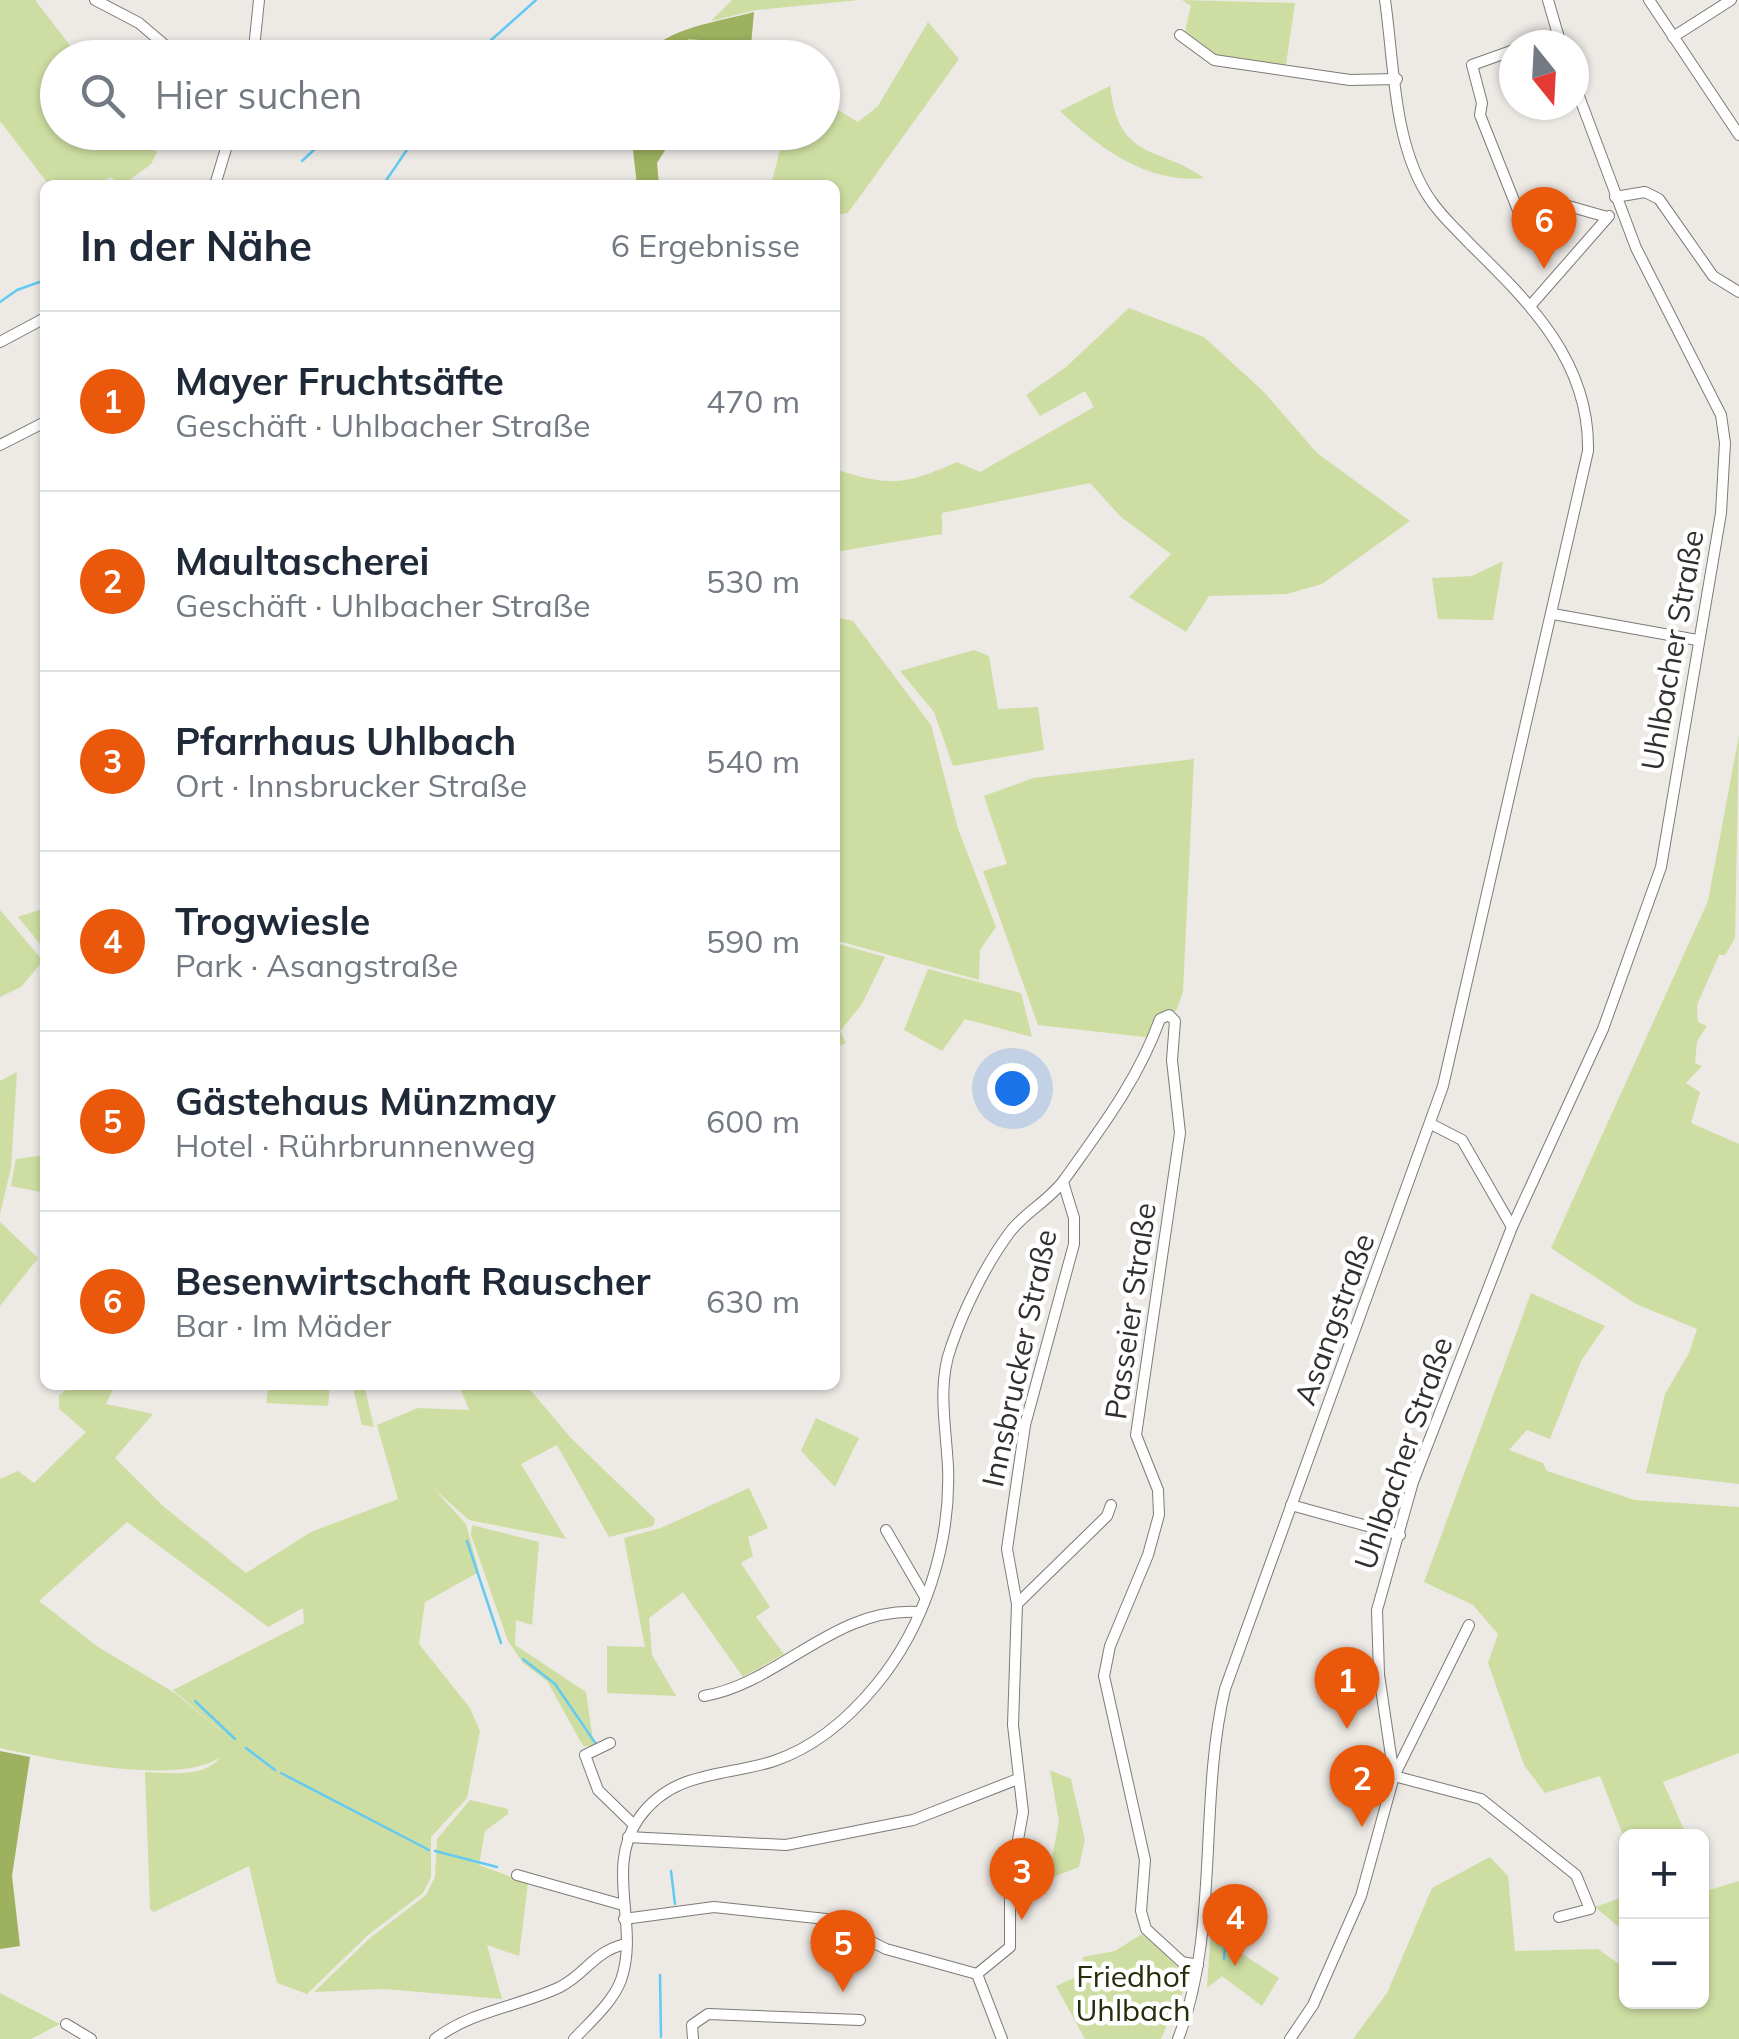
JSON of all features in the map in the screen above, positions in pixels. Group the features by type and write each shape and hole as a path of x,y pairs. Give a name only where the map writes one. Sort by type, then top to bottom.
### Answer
{"street":[{"path":"95,0 139,23 159,40"},
{"path":"255,40 259,0"},
{"name":"Asangstraße","path":"1178,2039 1198,1964 1217,1722 1450,1060 1585,474 1588,426 1570,366 1532,306 1426,194 1406,147 1385,0"},
{"path":"1548,0 1557,30"},
{"path":"1650,0 1737,132"},
{"path":"1672,37 1731,0"},
{"path":"1180,35 1214,60 1350,80 1396,80"},
{"path":"1499,55 1472,65 1482,103 1480,116 1519,213 1564,206 1608,217"},
{"name":"Uhlbacher Straße","path":"1290,2039 1314,2005 1362,1896 1394,1776 1376,1635 1378,1610 1432,1428 1512,1227 1603,1029 1661,867 1723,492 1721,416 1617,203 1587,120"},
{"path":"216,180 225,150"},
{"path":"1532,306 1617,203 1645,192 1658,199 1712,276 1739,292"},
{"path":"0,342 40,321"},
{"path":"0,446 40,425"},
{"path":"1553,614 1697,640"},
{"name":"Passeier Straße","path":"631,1831 650,1804 682,1781 773,1762 824,1735 888,1670 920,1612 946,1513 946,1360 967,1310 1010,1231 1064,1182 1136,1076 1151,1050 1158,1021 1172,1016 1172,1064 1180,1134 1136,1435 1158,1490 1159,1515 1148,1555 1110,1646 1104,1676 1145,1860 1141,1911 1146,1929 1182,1962 1198,1964"},
{"path":"1430,1124 1462,1140 1512,1227"},
{"name":"Innsbrucker Straße","path":"977,1974 1010,1947 1010,1884 1023,1812 1013,1725 1017,1604 1007,1549 1025,1424 1074,1244 1074,1218 1064,1182"},
{"path":"1017,1604 1107,1516 1111,1505"},
{"path":"1291,1505 1400,1535"},
{"path":"886,1530 925,1597"},
{"path":"704,1696 747,1682 837,1629 904,1611 920,1612"},
{"path":"1469,1625 1394,1776 1481,1799 1576,1876 1590,1909 1559,1918"},
{"path":"610,1743 585,1754 598,1790 631,1831 786,1845 913,1820 1018,1779"},
{"path":"574,2039 617,1988 625,1944 622,1866 631,1831"},
{"path":"517,1875 623,1905"},
{"path":"624,1919 714,1907 826,1919 886,1949 977,1974 1002,2039"},
{"path":"435,2039 476,2015 562,1986 602,1950 625,1944"},
{"path":"694,2039 692,2025 708,2014 860,2020"},
{"path":"66,2024 91,2039"}],"green space":[{"path":"0,0 35,0 66,40 40,40 40,150 157,152 151,164 130,180 45,180 0,121"},
{"path":"732,0 859,0 756,10 711,21"},
{"path":"1182,0 1295,3 1286,65 1216,58 1184,35 1191,6"},
{"path":"754,12 752,40 663,40 680,32"},
{"path":"928,22 959,59 848,213 840,214 840,180 772,180 780,150 840,150 840,111 858,122 878,106"},
{"path":"1110,86 1115,111 1132,140 1204,178 1163,175 1125,161 1060,111"},
{"path":"633,150 665,150 657,163 659,180 636,180"},
{"path":"1129,308 1204,337 1264,392 1317,453 1410,521 1322,584 1287,594 1209,596 1186,632 1129,597 1171,554 1121,517 1090,483 942,513 942,534 840,551 840,470 883,481 910,479 957,462 980,472 1094,407 1085,391 1040,416 1026,395 1066,367"},
{"path":"1503,561 1493,620 1438,619 1432,578 1472,576"},
{"path":"840,618 853,621 931,725 958,829 996,927 980,950 979,980 840,941"},
{"path":"974,650 989,656 998,709 1038,707 1044,750 953,766 934,712 900,671"},
{"path":"1739,735 1735,938 1725,955 1719,955 1697,1005 1698,1022 1707,1026 1697,1041 1695,1063 1702,1066 1686,1083 1700,1092 1691,1123 1739,1144 1739,1484 1646,1473 1665,1394 1689,1353 1697,1329 1636,1304 1551,1248 1708,901"},
{"path":"1194,759 1183,992 1177,1009 1153,1038 1038,1025 983,871 1007,864 984,796 1033,778"},
{"path":"0,910 40,957 40,965 21,987 0,997"},
{"path":"40,910 40,944 18,917"},
{"path":"840,944 885,957 862,1004 840,1031"},
{"path":"928,969 1021,993 1032,1037 965,1019 942,1051 904,1030"},
{"path":"17,1072 11,1168 0,1214 0,1081"},
{"path":"40,1156 40,1192 11,1186 16,1159"},
{"path":"0,1222 38,1258 0,1306"},
{"path":"1531,1293 1605,1326 1581,1361 1550,1439 1527,1430 1509,1450 1543,1463 1547,1471 1635,1500 1739,1507 1739,1753 1663,1782 1684,1829 1621,1829 1600,1776 1545,1793 1524,1765 1488,1663 1498,1634 1473,1605 1424,1582"},
{"path":"65,1390 113,1390 106,1404 153,1414 115,1458 163,1506 246,1573 311,1532 398,1499 377,1425 418,1408 469,1410 461,1390 530,1390 571,1438 655,1519 653,1526 609,1537 557,1445 521,1464 566,1539 469,1520 434,1489 466,1524 479,1572 425,1602 419,1644 470,1708 480,1731 467,1798 431,1837 431,1877 423,1893 368,1935 307,1994 277,1983 249,1866 154,1912 150,1909 145,1772 196,1771 214,1764 220,1757 201,1766 146,1770 81,1764 0,1748 0,1479 18,1471 34,1483 86,1432 59,1409 59,1396","holes":["127,1522 268,1627 303,1608 304,1623 173,1690 235,1743 175,1693 98,1647 39,1601"]},
{"path":"268,1390 330,1390 328,1406 266,1403"},
{"path":"353,1390 365,1390 374,1427 362,1425"},
{"path":"816,1418 859,1438 835,1487 801,1451"},
{"path":"749,1488 768,1528 748,1537 753,1556 741,1563 770,1607 756,1617 784,1654 743,1677 683,1592 649,1618 652,1655 676,1696 607,1693 607,1646 645,1647 624,1538 661,1528"},
{"path":"472,1525 539,1542 532,1625 516,1620 515,1645 586,1692 594,1746 583,1746 547,1681 523,1663 508,1641 471,1535"},
{"path":"0,1751 30,1757 12,1876 20,1946 0,1949"},
{"path":"1050,1770 1071,1779 1085,1840 1079,1867 1048,1879 1059,1821"},
{"path":"470,1800 508,1809 508,1814 485,1831 479,1865 528,1883 519,1956 487,1945 502,1999 384,1989 314,1992 370,1938 426,1895 435,1877 437,1839"},
{"path":"1490,1857 1508,1876 1515,1951 1598,1949 1619,1964 1619,2009 1709,2009 1709,1890 1739,1881 1739,2039 1353,2039 1387,1993 1432,1888"},
{"path":"1619,1898 1619,1927 1595,1907"},
{"path":"1212,1913 1255,1926 1241,1953 1279,1978 1262,2006 1222,1976 1207,1988"},
{"name":"Friedhof Uhlbach","path":"1142,1934 1174,1963 1184,1982 1161,2039 1085,2039 1056,1986 1085,1973 1083,1957 1115,1951"},
{"path":"0,1993 60,2024 31,2039 0,2039"}],"waterway":[{"path":"491,40 536,0"},
{"path":"302,161 314,150"},
{"path":"386,180 407,150"},
{"path":"0,302 17,290 40,282"},
{"path":"467,1541 501,1643"},
{"path":"523,1659 555,1684 596,1744"},
{"path":"195,1701 235,1739"},
{"path":"246,1748 275,1770"},
{"path":"281,1773 429,1850"},
{"path":"435,1851 497,1867"},
{"path":"671,1871 675,1904"},
{"path":"1224,1959 1226,1934 1243,1923"},
{"path":"660,1975 661,2037"}],"place":[{"name":"Besenwirtschaft Rauscher","path":"1544,269"},
{"name":"Mayer Fruchtsäfte","path":"1347,1729"},
{"name":"Maultascherei","path":"1362,1827"},
{"name":"Pfarrhaus Uhlbach","path":"1022,1920"},
{"name":"Trogwiesle","path":"1235,1966"},
{"name":"Gästehaus Münzmay","path":"843,1992"}]}
